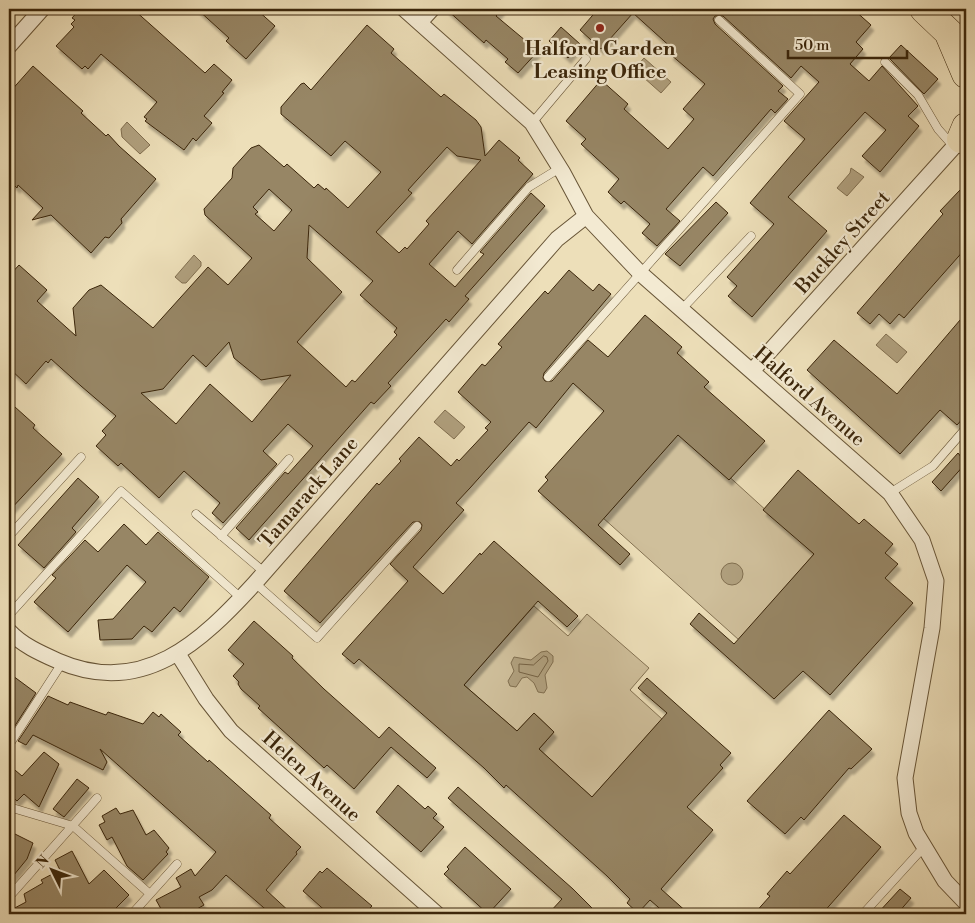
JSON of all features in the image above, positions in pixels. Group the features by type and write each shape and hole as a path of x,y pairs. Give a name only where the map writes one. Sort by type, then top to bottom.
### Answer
{"highway":[{"path":"924,9 958,41 966,74"}],"street":[{"path":"9,46 42,9"},
{"name":"Halford Avenue","path":"404,9 532,124 560,168 586,216 640,273 890,493 922,540 936,581 932,628 905,778 909,813 924,847 945,881 966,903"},
{"path":"420,22 432,9"},
{"name":"Buckley Street","path":"752,371 961,141"},
{"name":"Tamarack Lane","path":"9,631 18,640 62,663 92,672 129,672 178,654 202,637 260,577 557,239 586,216"},
{"name":"Helen Avenue","path":"178,654 206,699 231,731 437,914"}],"lane":[{"path":"548,376 800,94 719,20"},
{"path":"532,124 586,59"},
{"path":"885,62 918,95 938,130 961,141"},
{"path":"457,270 529,187 560,168"},
{"path":"682,309 751,236"},
{"path":"890,493 933,466 966,428"},
{"path":"9,536 81,457"},
{"path":"222,536 289,459"},
{"path":"9,615 121,491 241,598"},
{"path":"196,514 222,536 317,638 417,526"},
{"path":"9,745 62,663"},
{"path":"9,897 97,798"},
{"path":"9,808 72,826 150,894"},
{"path":"863,914 924,847"},
{"path":"132,914 177,864"}],"shaded area":[{"path":"679,431 814,554 739,640 602,517"},
{"path":"534,606 568,636 587,614 649,668 630,690 662,719 592,797 539,749 554,732 534,713 517,731 464,685"}],"water":[{"path":"644,58 671,82 661,93 634,69"},
{"path":"127,122 150,145 140,154 122,137 121,129"},
{"path":"851,168 864,177 847,196 837,188 850,173"},
{"path":"194,255 201,262 201,266 186,283 182,283 175,277"},
{"path":"886,334 907,352 897,363 876,345"},
{"path":"445,410 465,427 454,439 434,422"},
{"path":"728,563 736,563 743,570 743,578 736,585 728,585 721,578 721,570"},
{"path":"547,651 553,656 553,662 545,675 547,688 544,693 538,692 534,683 527,677 522,678 516,687 510,686 508,681 514,671 511,663 514,657 531,660 541,652"}],"building":[{"path":"80,9 133,9 205,73 214,64 232,80 222,92 224,93 204,116 212,123 196,141 193,138 184,150 145,121 147,119 144,117 157,102 101,54 88,69 85,66 82,69 56,46 74,27 71,24 75,20 72,18"},
{"path":"197,9 256,9 275,26 246,59 226,41 229,38"},
{"path":"446,9 502,9 496,16 538,51 518,73 505,62 508,59 486,40 484,43"},
{"path":"598,9 666,9 673,15 678,9 853,9 871,25 856,42 863,49 850,64 869,81 882,66 918,106 908,116 919,126 880,172 862,156 886,130 865,112 788,197 827,231 752,317 728,296 737,286 727,277 774,224 750,203 805,139 784,121 819,82 801,66 791,78 723,16 715,16 713,19 715,24 783,86 778,91 788,99 775,113 771,109 713,176 703,167 666,209 680,221 657,246 642,233 650,224 624,201 621,204 608,192 619,179 581,144 586,139 566,121 601,80 628,104 624,109 668,149 694,119 683,109 705,84 670,54 674,50 633,13 601,49 580,30"},
{"path":"367,25 394,49 391,53 441,97 444,94 476,120 481,127 485,156 499,140 520,158 518,160 533,174 472,244 458,231 429,264 455,287 484,254 480,252 531,193 545,206 465,296 469,299 449,322 446,319 388,383 391,386 374,404 371,402 249,540 236,528 285,472 288,474 313,446 288,424 263,451 277,464 223,523 212,513 220,503 184,471 159,498 121,463 118,466 96,446 106,435 102,431 116,416 51,359 48,363 46,361 26,384 9,368 9,276 19,265 47,290 37,301 76,336 73,308 89,290 101,285 153,328 208,267 228,285 252,258 205,215 204,209 232,178 233,168 251,148 259,145 284,167 287,164 314,188 318,184 325,190 326,188 348,208 381,172 345,141 331,156 281,114 281,107 301,84 304,83 311,90","holes":["447,147 457,156 481,160 426,221 429,224 407,249 405,247 399,253 376,232 412,193 408,190","269,189 292,210 274,231 255,214 258,212 253,207","309,225 373,281 360,295 397,328 394,332 397,335 355,382 352,380 346,387 297,342 342,292 307,258","229,342 234,358 261,380 291,375 252,422 210,384 176,424 141,393 163,389 193,355 206,367"]},
{"path":"561,27 580,44 568,58 549,41"},
{"path":"901,45 938,79 924,94 889,58"},
{"path":"33,66 83,111 81,113 106,136 108,134 156,179 121,219 122,223 109,238 105,237 91,253 51,215 32,220 43,208 18,185 17,188 9,180 9,93"},
{"path":"960,190 966,195 966,248 904,318 899,314 890,324 879,314 870,324 857,313 943,214 940,211"},
{"path":"716,202 728,213 680,266 665,254"},
{"path":"569,270 593,291 599,284 611,294 544,373 543,378 545,381 552,381 588,340 608,357 645,315 682,347 677,353 709,382 704,387 765,441 729,480 678,435 598,525 630,554 620,565 538,491 548,480 545,477 604,411 573,383 536,428 529,422 456,503 464,510 413,567 443,594 480,553 481,555 494,541 578,616 567,627 538,601 464,685 517,731 534,713 554,732 539,749 592,797 667,713 638,688 647,678 731,753 720,765 723,768 687,807 713,830 661,889 689,914 666,914 650,900 638,913 627,903 630,899 607,876 506,785 504,788 484,768 359,659 354,664 342,654 408,581 390,564 421,530 422,525 420,522 413,522 320,623 284,591 377,483 379,485 401,461 399,459 419,437 451,466 457,459 459,461 488,430 485,428 491,422 458,392 482,364 485,366 502,347 498,344 545,291 548,294"},
{"path":"966,313 966,415 957,425 940,410 900,454 807,370 834,340 897,394"},
{"path":"15,407 35,425 33,428 62,454 9,511 9,414"},
{"path":"958,453 966,463 941,491 932,482"},
{"path":"798,470 859,524 864,519 893,544 885,553 898,564 885,578 913,603 830,695 803,671 774,699 690,624 699,613 734,644 814,554 763,510"},
{"path":"78,478 99,497 72,528 76,532 44,568 18,545"},
{"path":"124,524 146,545 158,532 209,577 180,612 174,607 152,632 144,626 132,639 100,640 98,620 113,619 146,582 127,565 68,632 34,602 56,578 52,575 85,540 98,552"},
{"path":"254,621 293,656 292,658 324,689 379,738 389,727 436,768 427,778 391,747 354,789 327,765 324,768 258,708 260,706 241,689 238,684 239,682 233,676 244,664 228,650"},
{"path":"9,673 36,693 9,735"},
{"path":"48,696 68,705 70,702 106,715 108,712 143,724 153,712 159,717 161,714 181,732 178,735 271,815 269,818 301,847 266,890 292,914 271,914 226,875 212,890 199,897 204,905 188,914 164,914 156,900 181,887 176,878 191,869 195,876 216,852 100,749 107,762 103,770 33,735 26,745 18,741"},
{"path":"829,710 872,749 851,769 849,768 804,820 801,817 785,834 747,801"},
{"path":"44,752 59,764 39,807 24,794 17,801 9,794 9,765 22,776"},
{"path":"77,779 89,788 64,817 53,809"},
{"path":"398,785 425,809 428,806 437,814 433,818 444,827 421,852 376,812"},
{"path":"458,787 573,889 598,914 548,914 562,899 448,798"},
{"path":"116,808 120,814 133,810 146,835 154,830 169,848 166,852 168,854 143,880 127,866 112,837 107,840 99,825 105,822 102,816"},
{"path":"844,815 881,847 822,914 754,914 770,896 767,894 787,871 790,874"},
{"path":"9,831 33,843 27,859 9,881"},
{"path":"465,847 511,889 488,914 444,874 449,869 447,867"},
{"path":"72,851 89,884 104,870 129,895 110,914 9,914 9,911 26,902 24,894 43,883 41,880 60,870 55,860"},
{"path":"327,868 372,906 364,914 329,914 303,891 320,871 322,873"},
{"path":"900,889 911,898 897,914 877,914"}],"place":[{"name":"Halford Garden Leasing Office","path":"600,28"}]}
